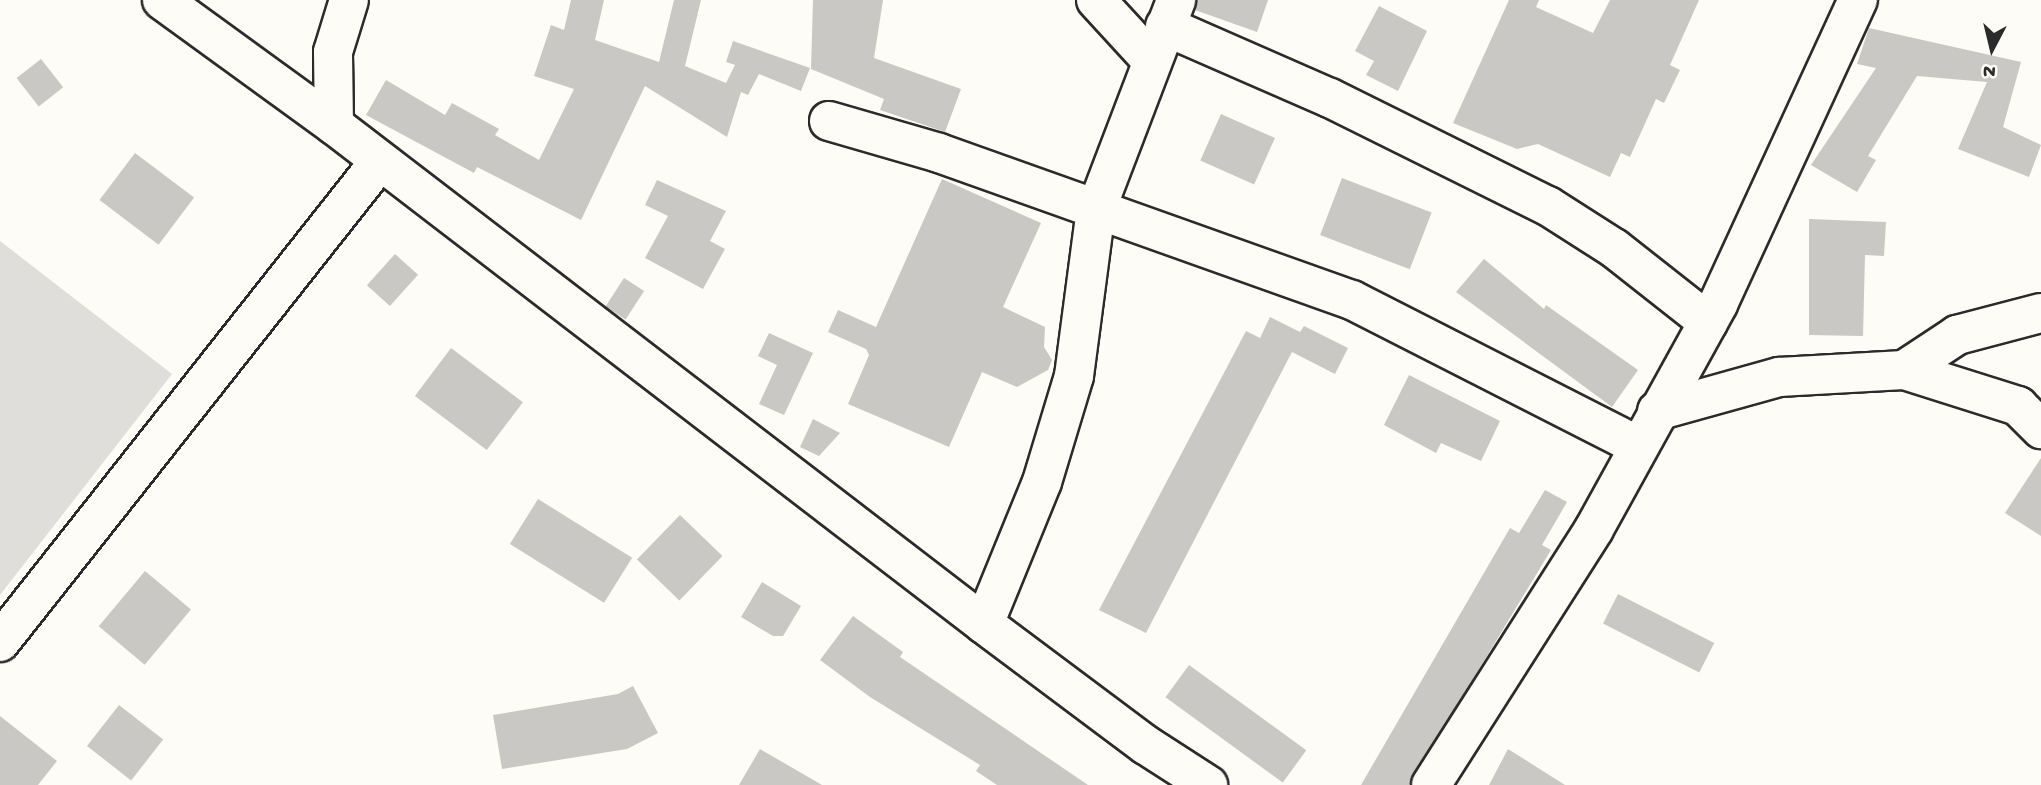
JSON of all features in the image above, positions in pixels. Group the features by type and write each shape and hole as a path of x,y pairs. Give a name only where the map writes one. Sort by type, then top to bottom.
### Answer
{"street":[{"path":"163,0 334,125 984,624 1146,745 1208,785"},
{"path":"334,125 333,52 349,0"},
{"path":"333,52 376,0"},
{"path":"1096,0 1152,61"},
{"path":"1431,785 1594,529 1708,322 1858,0"},
{"path":"984,624 1042,482 1074,376 1096,210 1171,13 1330,98 1548,206 1614,248 1708,322"},
{"path":"829,121 939,153 1352,300 1638,446"},
{"path":"0,642 380,161"},
{"path":"1904,369 1957,335 2041,313"},
{"path":"1657,411 1779,377 1904,369 2018,407 2041,429"},
{"path":"1146,745 1150,785"}],"shaded area":[{"path":"0,241 172,374 0,595"}],"building":[{"path":"571,0 604,0 595,40 659,62 674,0 701,0 685,66 726,83 735,65 726,62 733,41 810,68 801,91 759,74 748,95 741,92 727,137 645,86 581,220 477,167 474,173 366,115 386,80 445,115 452,103 499,129 495,135 539,160 574,89 534,76 551,25 564,30"},
{"path":"813,0 883,0 874,58 961,89 945,132 880,110 884,99 811,69"},
{"path":"1197,0 1268,0 1257,32 1195,10"},
{"path":"1509,0 1539,0 1536,7 1593,33 1610,0 1699,0 1670,65 1680,70 1664,103 1656,99 1630,157 1621,153 1610,177 1538,144 1517,149 1453,123"},
{"path":"1379,6 1427,31 1398,91 1366,75 1374,61 1355,51"},
{"path":"1869,28 2021,62 2003,127 2041,145 2029,177 1958,149 1987,82 1917,76 1868,156 1876,160 1857,192 1811,165 1876,68 1857,64"},
{"path":"41,59 63,87 39,106 17,78"},
{"path":"1221,114 1275,138 1254,185 1200,161"},
{"path":"135,153 194,198 159,245 99,200"},
{"path":"1342,178 1432,212 1410,269 1320,235"},
{"path":"942,179 1041,223 1003,307 1045,327 1044,347 1052,360 1048,370 1017,387 982,372 949,447 848,404 869,355 866,349 828,332 838,310 876,327"},
{"path":"657,180 726,211 710,241 725,249 703,289 645,258 668,216 645,205"},
{"path":"1809,219 1886,222 1884,256 1865,255 1863,336 1809,335"},
{"path":"395,254 418,275 390,306 367,285"},
{"path":"1484,259 1544,309 1546,305 1638,370 1612,407 1456,292"},
{"path":"624,278 644,291 626,320 605,307"},
{"path":"1270,317 1300,332 1304,326 1348,348 1335,374 1292,352 1146,633 1099,610 1246,331 1260,338"},
{"path":"769,333 813,353 784,415 759,404 777,365 758,356"},
{"path":"451,348 523,402 487,450 415,396"},
{"path":"1409,375 1500,421 1481,461 1441,443 1436,453 1384,425"},
{"path":"813,419 840,433 819,456 800,447"},
{"path":"2041,458 2041,536 2005,513"},
{"path":"1545,490 1567,502 1542,545 1551,550 1409,785 1361,785 1510,528 1519,533"},
{"path":"538,499 632,558 604,603 510,544"},
{"path":"680,515 722,556 679,601 637,560"},
{"path":"145,571 191,610 145,665 99,626"},
{"path":"762,582 801,606 783,636 773,636 741,617"},
{"path":"1618,594 1714,643 1699,672 1603,623"},
{"path":"853,616 903,652 900,657 1088,785 997,785 976,771 980,765 870,697 820,660"},
{"path":"1189,665 1306,750 1283,783 1165,697"},
{"path":"633,686 658,733 627,749 502,769 493,715 618,694"},
{"path":"119,705 163,739 131,780 87,746"},
{"path":"0,716 57,761 38,785 0,785"},
{"path":"760,749 822,785 739,785"},
{"path":"1508,749 1565,785 1489,785"}]}
